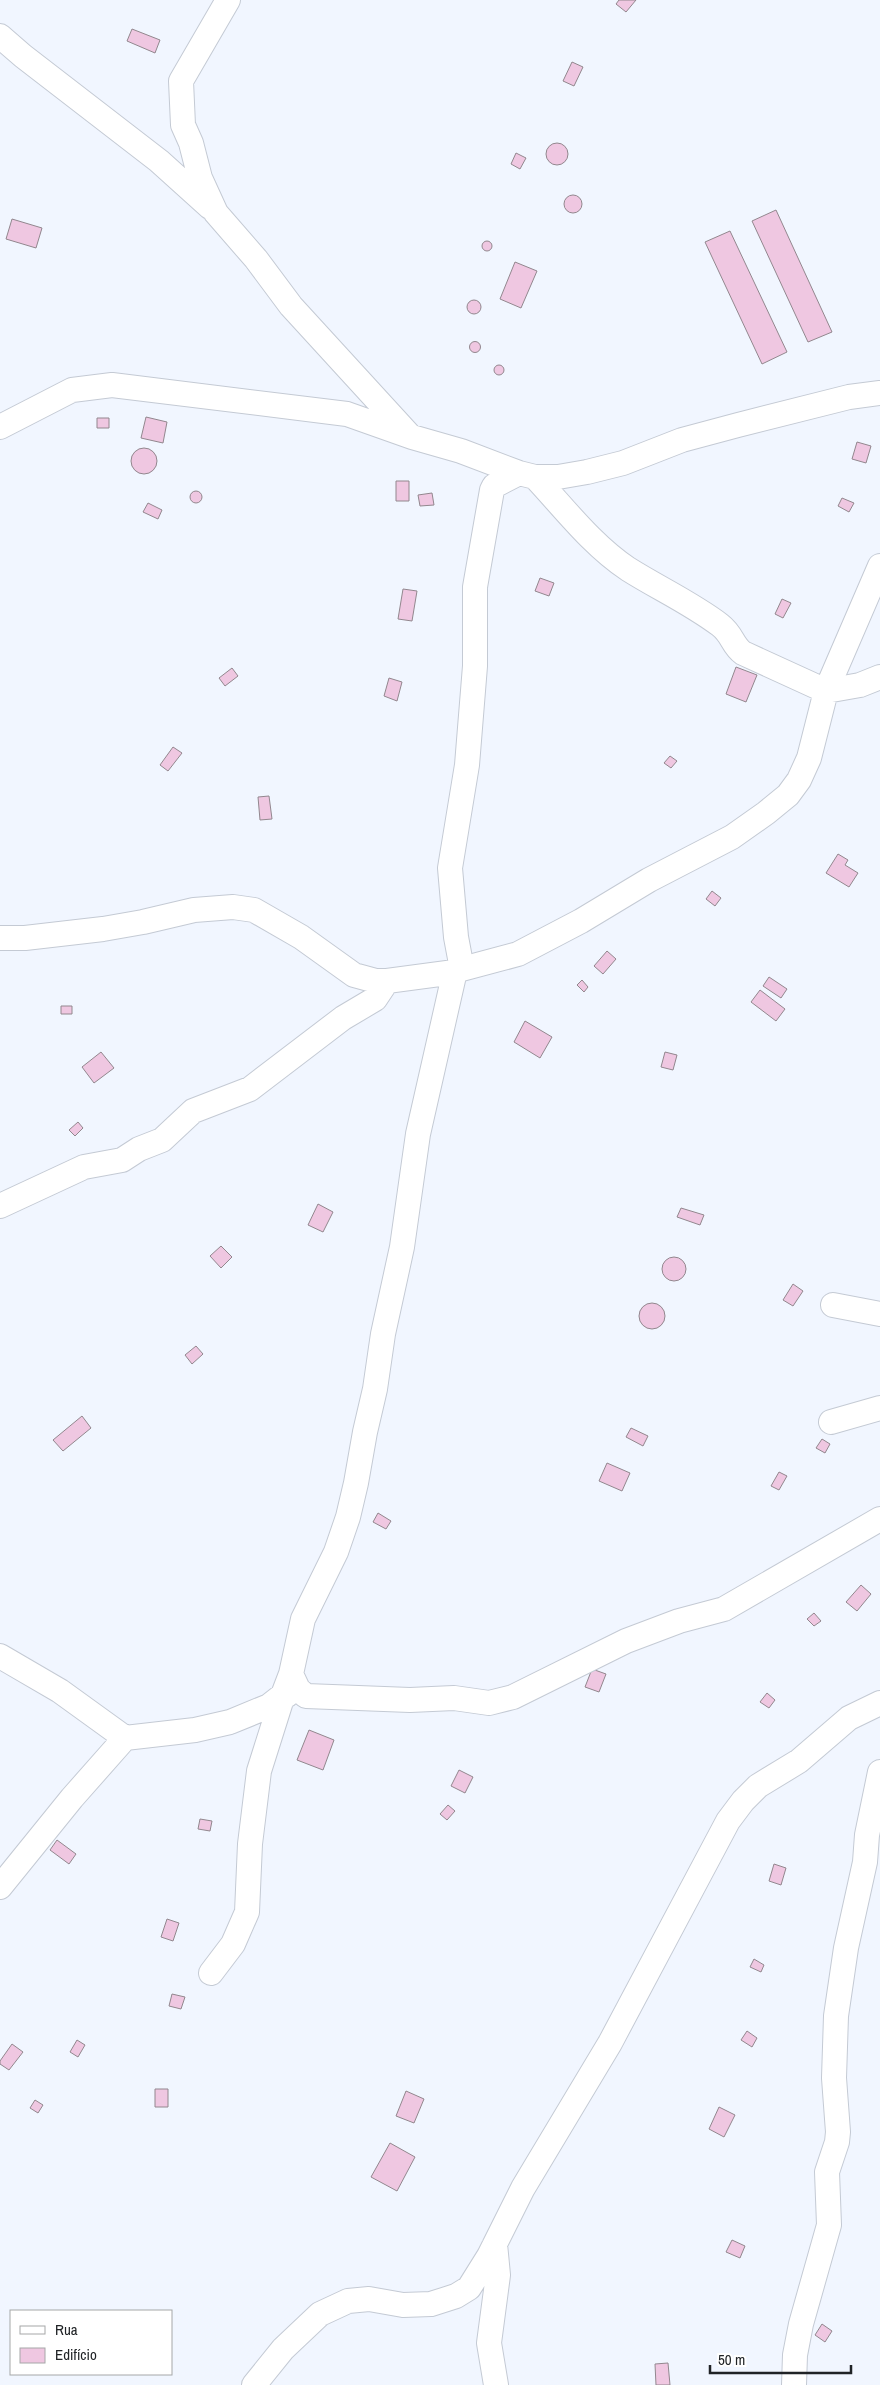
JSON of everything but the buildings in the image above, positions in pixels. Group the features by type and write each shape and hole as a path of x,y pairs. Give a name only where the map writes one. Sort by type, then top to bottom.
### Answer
{"street":[{"path":"216,212 200,178 191,143 183,125 181,80 228,0"},
{"path":"0,36 23,56 159,161 216,212 256,259 291,306 412,437"},
{"path":"0,427 72,390 112,385 347,414 527,475 599,545 628,569 690,603 720,625 731,634 737,649 826,690 860,685 880,677"},
{"path":"210,1973 224,1959 247,1912 250,1844 261,1761 287,1684 303,1619 336,1552 348,1517 402,1246 418,1134 459,970 450,868 467,765 470,733 475,666 475,587 492,490 494,486 527,475 587,472 622,463 682,440 826,402 880,393"},
{"path":"0,938 25,938 103,929 214,907 254,910 301,938 354,975 387,981 459,970 518,954 649,880 732,837 788,795 805,768 826,690 880,566"},
{"path":"0,1206 84,1167 122,1160 138,1150 162,1140 193,1110 250,1089 343,1018 375,999 387,981"},
{"path":"833,1306 880,1314"},
{"path":"832,1422 880,1408"},
{"path":"287,1684 298,1689 306,1696 410,1700 454,1698 489,1703 513,1697 626,1641 679,1621 724,1609 880,1519"},
{"path":"0,1656 60,1692 125,1738 195,1730 230,1722 269,1706 287,1684"},
{"path":"254,2385 283,2349 320,2314 348,2301 369,2299 403,2306 431,2304 456,2296 469,2288 495,2244 523,2188 610,2043 728,1820 758,1786 799,1761 850,1718 880,1703"},
{"path":"0,1887 72,1798 125,1738"},
{"path":"794,2385 801,2324 828,2224 827,2172 837,2142 838,2132 834,2078 836,2016 846,1948 865,1862 867,1835 880,1772"},
{"path":"495,2244 498,2275 489,2343 496,2385"}]}
